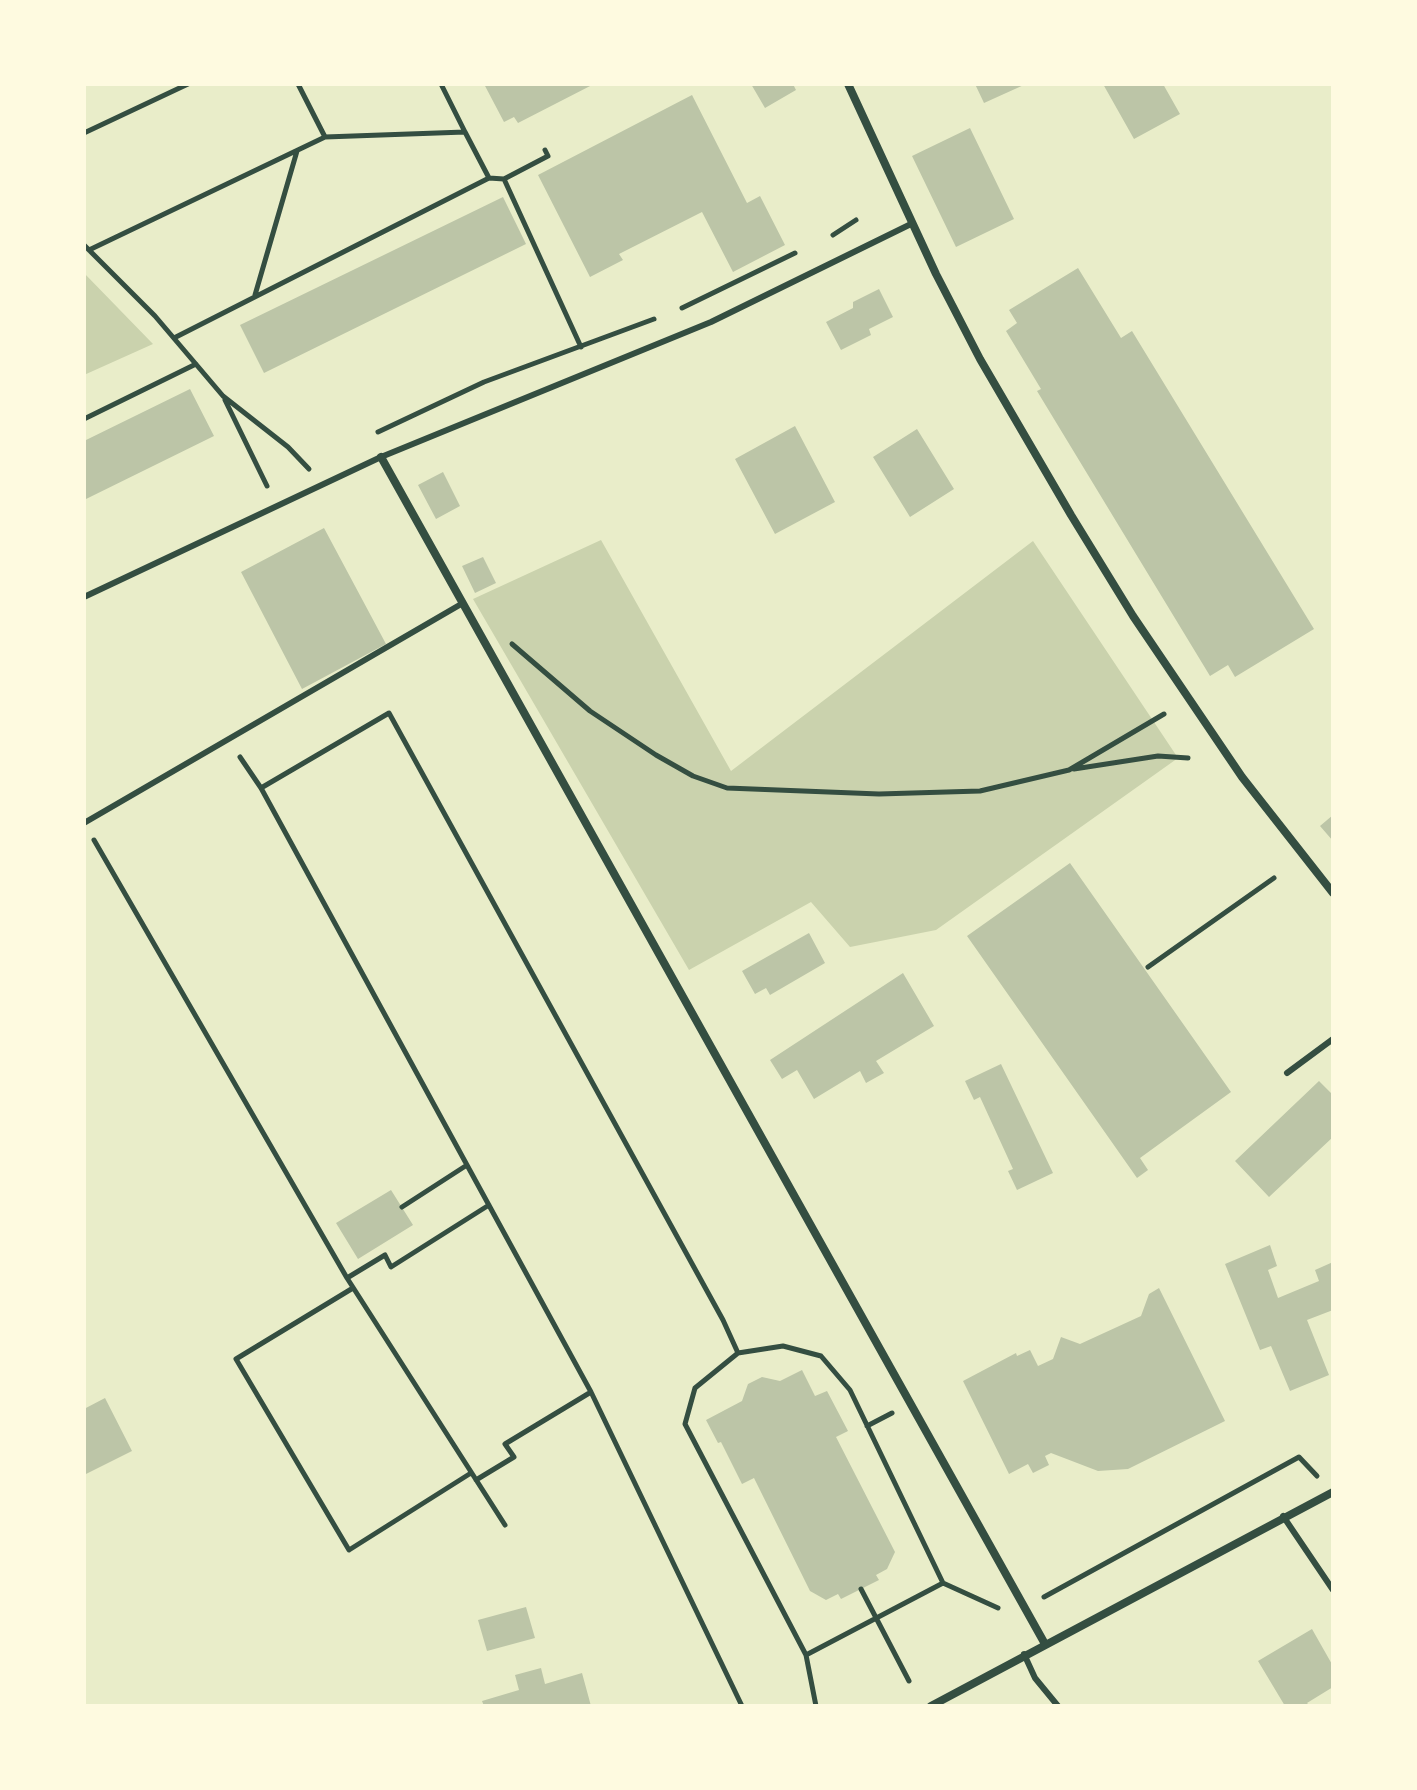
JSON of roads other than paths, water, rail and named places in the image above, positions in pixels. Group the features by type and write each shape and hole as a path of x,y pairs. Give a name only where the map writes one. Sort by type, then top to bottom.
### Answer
{"street":[{"path":"849,84 911,224 1001,395 1128,607 1255,795 1333,893"},
{"path":"381,457 1045,1644"},
{"path":"931,1706 1333,1492"}],"lane":[{"path":"84,597 381,457 711,322 911,224"},
{"path":"84,823 463,603"},
{"path":"1287,1073 1333,1039"},
{"path":"1283,1516 1333,1590"},
{"path":"1024,1654 1035,1678 1058,1706"}]}
